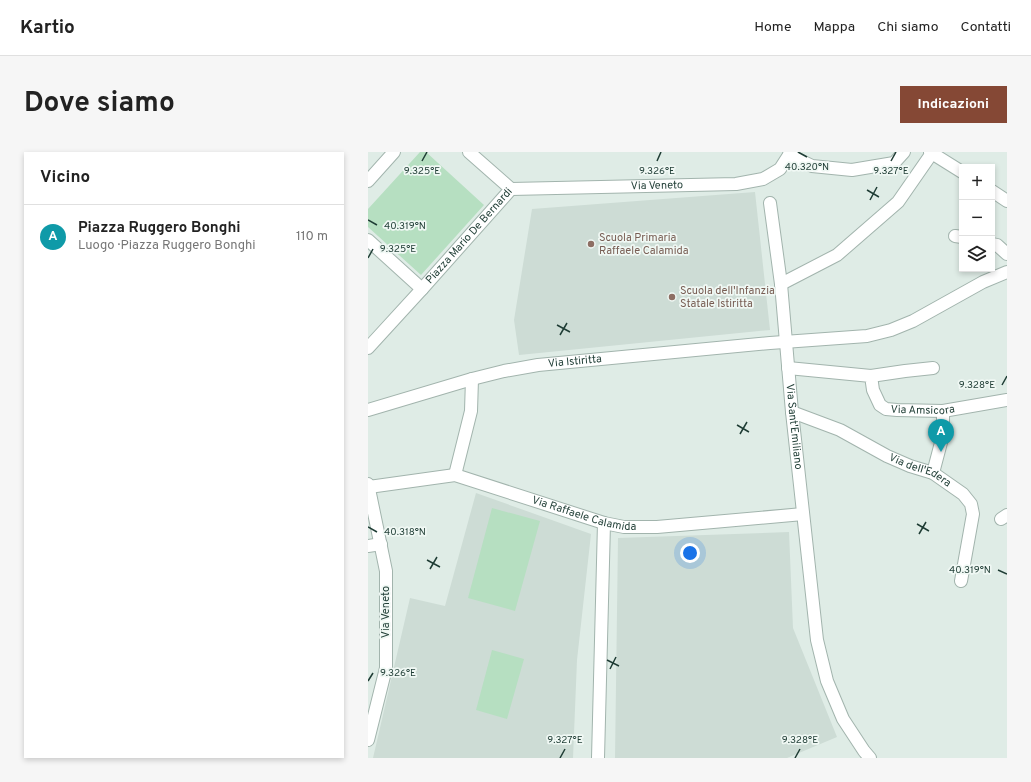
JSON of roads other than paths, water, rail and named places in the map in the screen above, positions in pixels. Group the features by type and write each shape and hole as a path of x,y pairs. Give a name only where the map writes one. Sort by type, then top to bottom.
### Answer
{"street":[{"path":"371,174 394,152"},
{"name":"Piazza Mario De Bernardi","path":"368,240 422,289 511,189 470,152"},
{"path":"790,154 812,166 852,170 894,163 904,152"},
{"path":"781,284 837,255 898,202 931,152 959,170"},
{"name":"Via Veneto","path":"511,189 736,184 763,179 780,170 790,154"},
{"path":"995,193 1007,201"},
{"name":"Via Sant'Emiliano","path":"770,203 781,284 792,412 817,640 827,681 843,719 870,758"},
{"path":"995,245 1007,254"},
{"name":"Via Istiritta","path":"368,410 472,379 538,365 867,336 891,330 913,321 983,282 1007,272"},
{"path":"368,348 422,289"},
{"path":"788,368 871,376 933,368"},
{"name":"Via Amsicora","path":"871,376 873,390 880,406 886,409 943,411 1007,400"},
{"path":"456,475 471,411 472,379"},
{"path":"933,473 943,435 943,411"},
{"name":"Via dell'Edera","path":"792,412 840,430 887,456 933,473 963,494 971,504 973,514 961,582"},
{"name":"Via Raffaele Calamida","path":"368,485 456,475 604,524 624,527 657,527 803,514"},
{"name":"Via Veneto","path":"368,485 386,571 386,668 368,740"},
{"path":"598,758 604,524"},
{"path":"368,546 381,544"}],"place":[{"name":"Scuola Primaria Raffaele Calamida","path":"591,244"},
{"name":"Scuola dell'Infanzia Statale Istiritta","path":"672,297"},
{"name":"Piazza Ruggero Bonghi","path":"941,452"}]}
